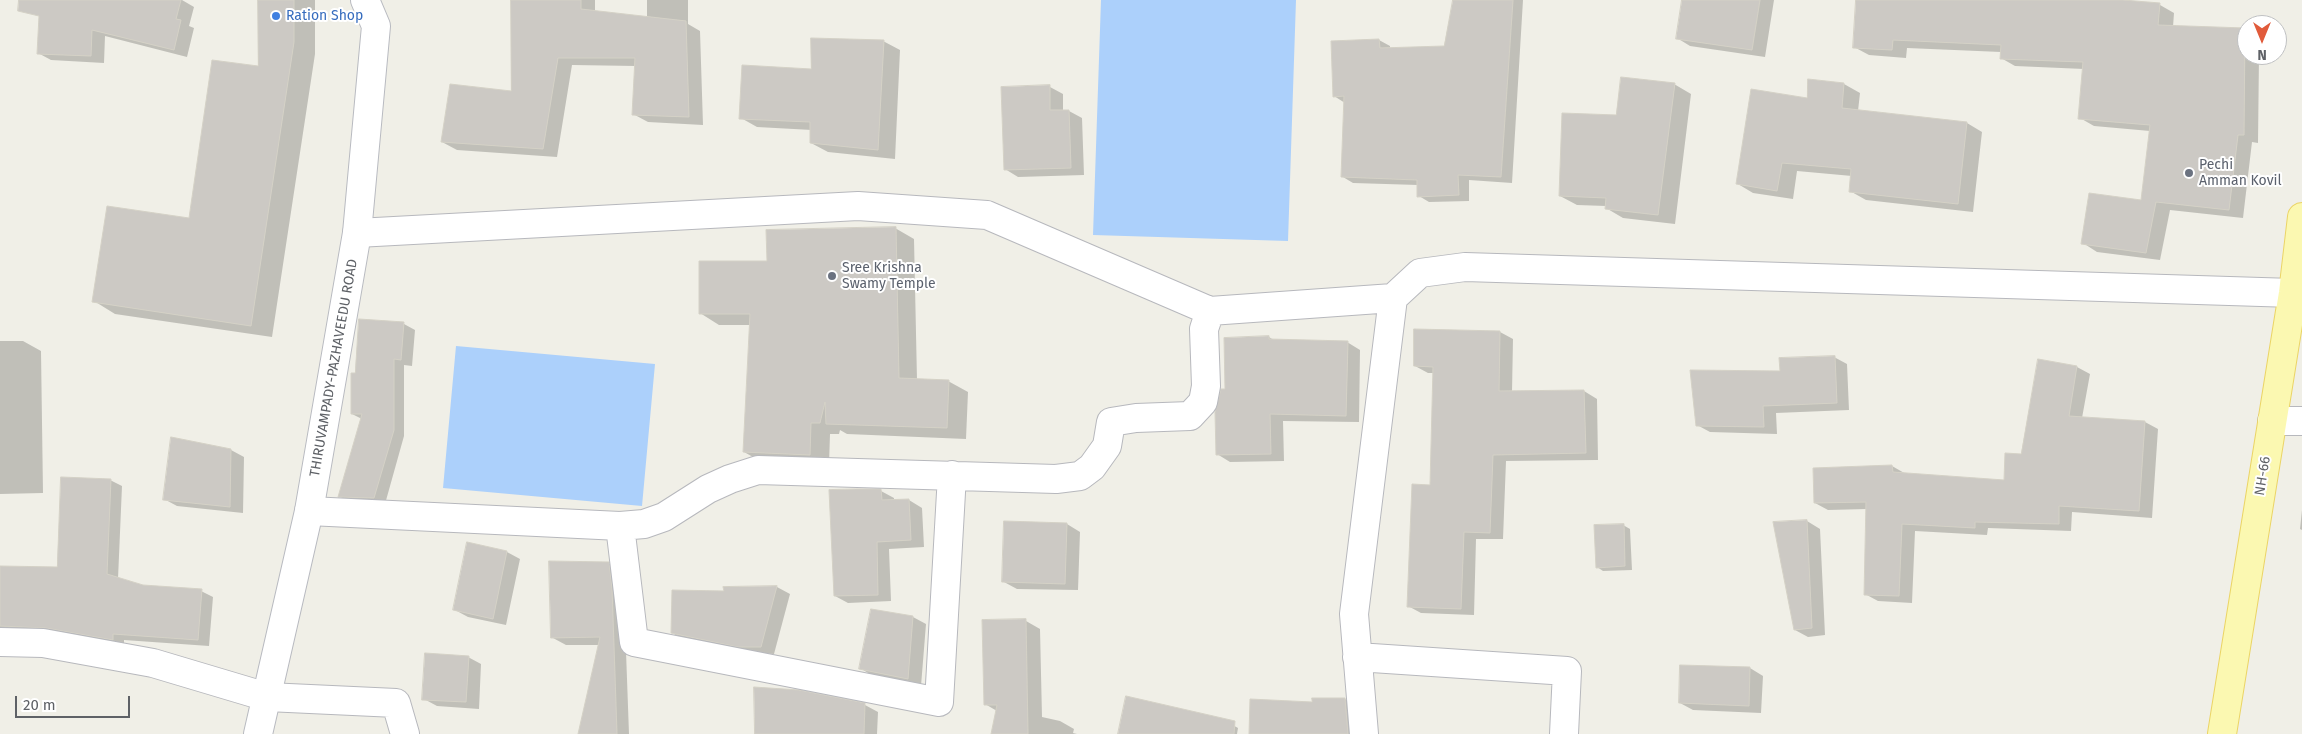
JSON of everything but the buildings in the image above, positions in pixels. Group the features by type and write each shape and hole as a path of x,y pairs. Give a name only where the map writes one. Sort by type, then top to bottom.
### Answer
{"main road":[{"name":"NH-66","path":"2222,734 2293,292 2302,217"}],"street":[{"name":"THIRUVAMPADY-PAZHAVEEDU ROAD","path":"258,734 309,511 357,233 376,26 366,0"},
{"path":"357,233 858,206 987,215 1210,311 1393,298 1420,273 1465,267 2293,292"},
{"path":"1364,734 1354,614 1393,298"},
{"path":"309,511 620,526 644,524 664,517 708,489 758,470 1056,479 1080,476 1092,467 1107,446 1111,422 1136,418 1190,416 1203,402 1206,386 1204,329 1210,311"},
{"path":"2272,421 2302,422"},
{"path":"620,526 634,642 939,702 952,475"},
{"path":"0,642 43,643 153,663 267,697 396,704 405,734"},
{"path":"1357,657 1567,671 1564,734"}],"water":[{"path":"1101,0 1296,0 1288,241 1093,235"},
{"path":"456,346 655,364 642,506 443,488"}],"place":[{"name":"Ration Shop","path":"276,16"},
{"name":"Pechi Amman Kovil","path":"2189,173"},
{"name":"Sree Krishna Swamy Temple","path":"832,276"}]}
